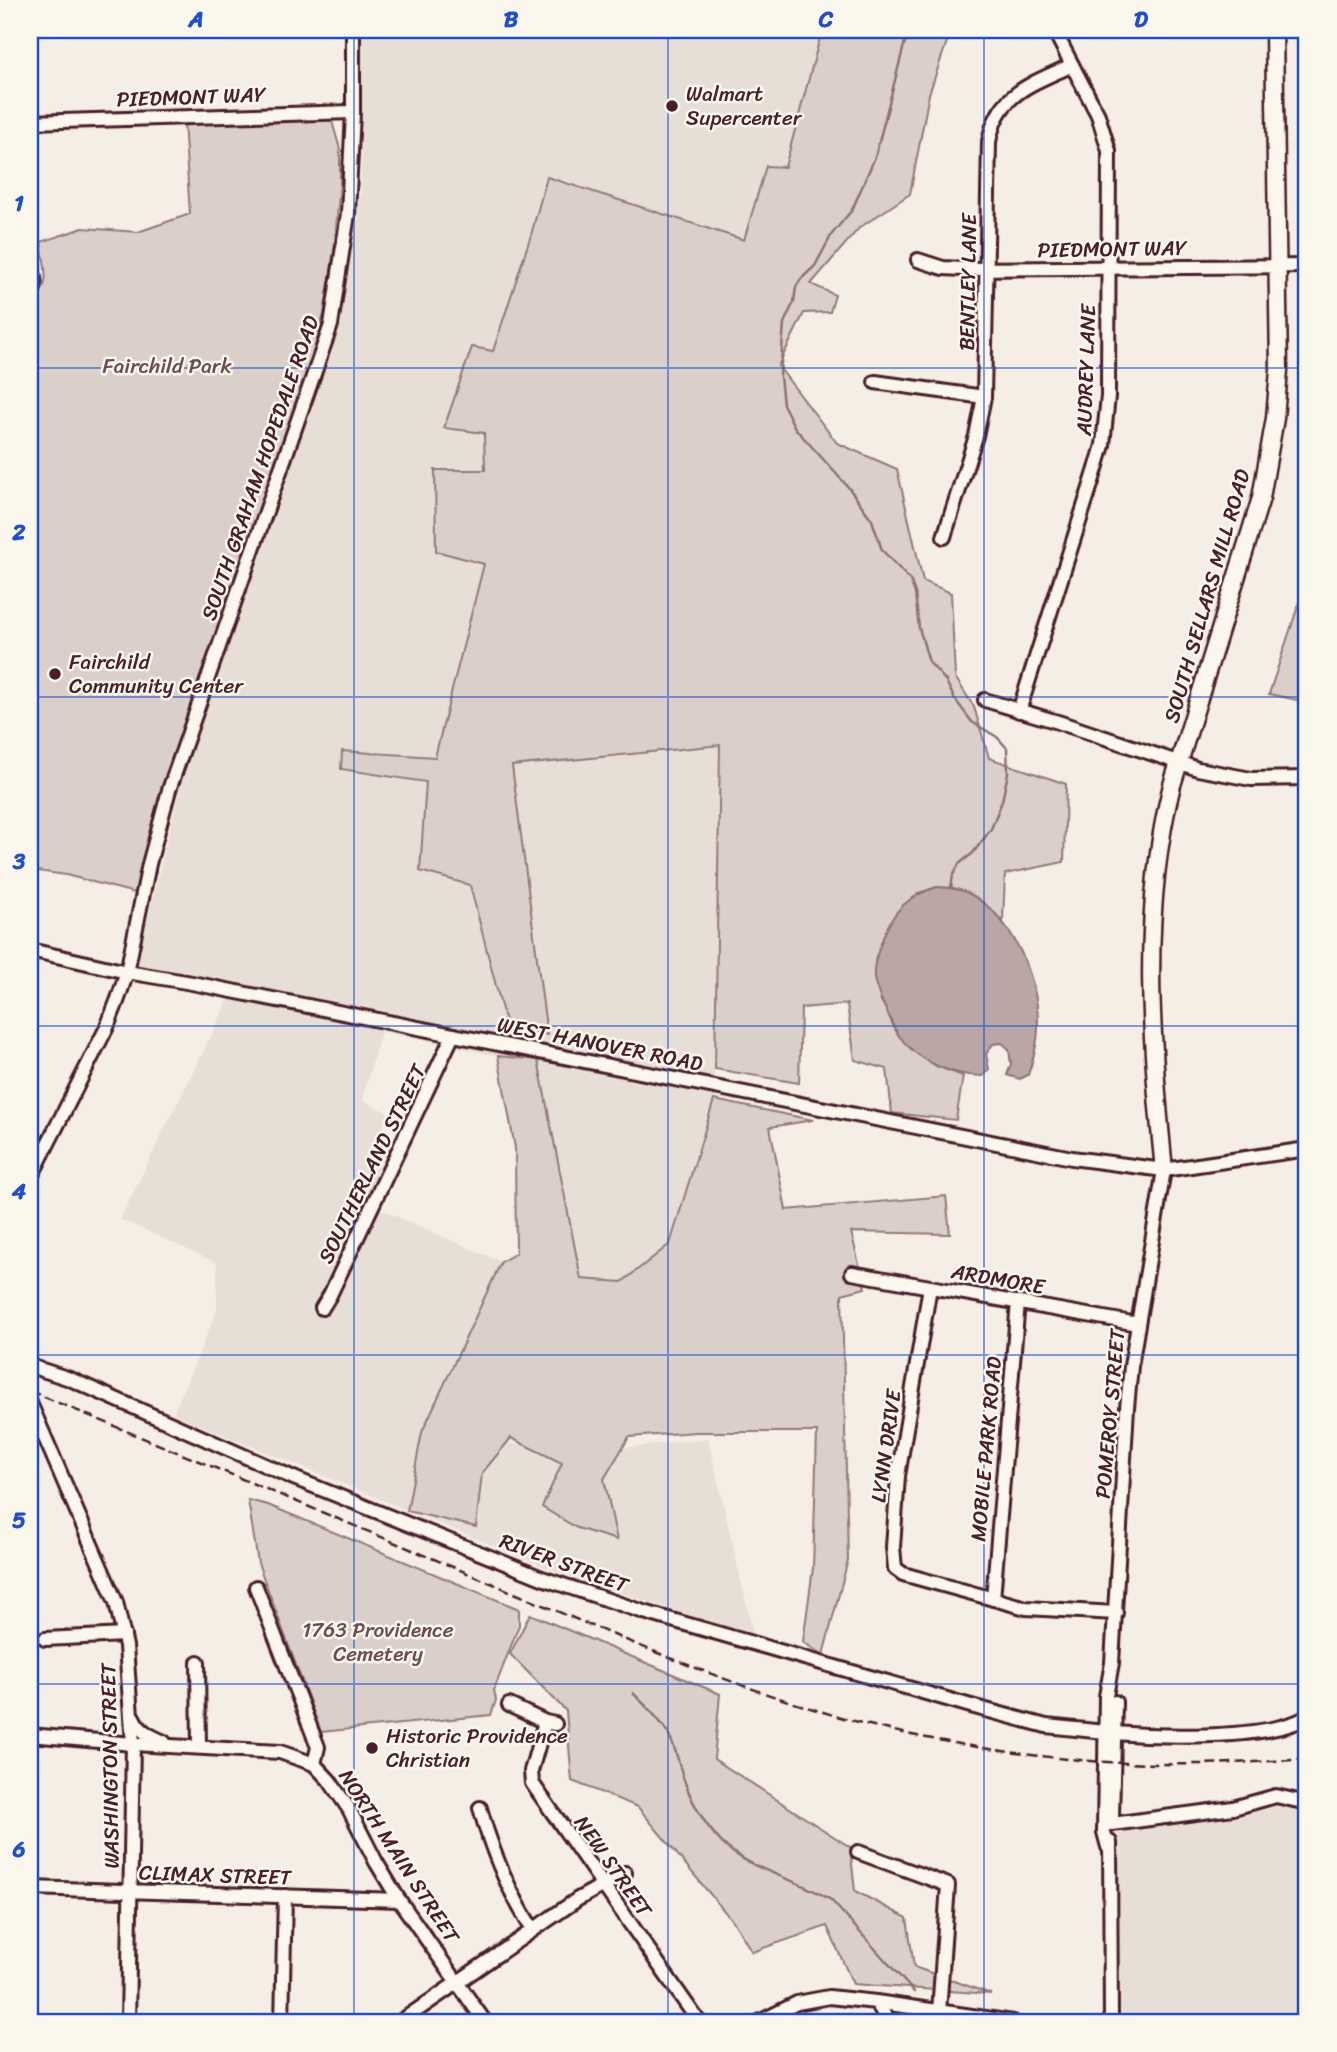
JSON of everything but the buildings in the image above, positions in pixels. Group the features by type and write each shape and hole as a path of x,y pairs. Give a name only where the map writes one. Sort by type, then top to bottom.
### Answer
{"main road":[{"name":"SOUTH SELLARS MILL ROAD","path":"1164,1170 1151,1001 1152,895 1165,814 1261,498 1275,418 1279,370 1275,30"}],"street":[{"name":"SOUTH GRAHAM HOPEDALE ROAD","path":"30,1179 107,1027 127,972 149,864 169,790 331,325 348,214 353,112 353,30"},
{"name":"AUDREY LANE","path":"1019,711 1103,445 1108,396 1109,151 1098,115 1054,30"},
{"name":"BENTLEY LANE","path":"944,537 976,436 984,397 989,142 996,116 1004,103 1020,89 1072,65"},
{"name":"PIEDMONT WAY","path":"30,122 353,112"},
{"path":"30,260 35,284 32,294"},
{"name":"PIEDMONT WAY","path":"918,260 943,268 987,269 1307,266"},
{"path":"875,382 984,397"},
{"path":"985,700 1179,763 1234,777 1307,778"},
{"name":"WEST HANOVER ROAD","path":"30,950 127,972 1072,1158 1164,1170 1307,1149"},
{"name":"SOUTHERLAND STREET","path":"321,1308 453,1035"},
{"name":"POMEROY STREET","path":"1108,1847 1104,1832 1127,1408 1131,1366 1164,1170"},
{"name":"ARDMORE","path":"852,1273 1138,1324"},
{"name":"LYNN DRIVE","path":"930,1287 901,1452 893,1562 895,1568 903,1574 1026,1608 1115,1613"},
{"name":"MOBILE PARK ROAD","path":"992,1599 1018,1302"},
{"name":"RIVER STREET","path":"30,1366 82,1384 320,1489 542,1578 604,1599 971,1706 1046,1726 1110,1733 1186,1736 1278,1727 1307,1717"},
{"name":"WASHINGTON STREET","path":"31,1409 116,1602 124,1635 133,1744 128,2022"},
{"name":"NORTH MAIN STREET","path":"257,1587 318,1747 314,1765 329,1780 349,1810 399,1900 485,2022"},
{"path":"45,1639 124,1635"},
{"path":"198,1662 200,1747"},
{"name":"NEW STREET","path":"509,1705 550,1723 531,1771 532,1783 699,2022"},
{"path":"132,1716 138,1728 170,1745"},
{"name":"POMEROY STREET","path":"1110,1733 1112,1824 1108,1847 1111,2022"},
{"path":"30,1735 280,1752 314,1765"},
{"path":"1112,1824 1152,1821 1233,1808 1276,1796 1307,1803"},
{"path":"480,1808 507,1886 533,1930"},
{"path":"858,1852 948,1885 939,2012"},
{"path":"400,2022 533,1930 603,1884 625,1873"},
{"name":"CLIMAX STREET","path":"30,1888 399,1900"},
{"path":"282,2022 285,1896"},
{"path":"759,2022 781,2009 813,1999 838,1997 1013,2022"},
{"path":"876,2001 889,2022"}],"shaded area":[{"path":"362,30 822,30 785,168 766,166 727,297 531,236 492,352 472,347 444,429 484,433 485,470 435,470 484,564 435,758 342,751 342,769 426,782 420,871 470,885 505,1025 547,1035 512,766 720,744 716,1096 670,1244 642,1267 634,1279 585,1290 541,1163 538,1060 498,1056 381,1031 362,1100 388,1113 369,1162 387,1170 376,1207 501,1262 422,1432 583,1453 708,1438 754,1637 552,1570 173,1414 217,1311 217,1263 120,1219 236,985 136,966 191,743 277,509 325,360 361,192"},
{"path":"937,887 964,891 984,903 1010,933 1020,951 1034,989 1038,1027 1028,1075 1020,1079 1007,1075 1011,1064 1009,1049 1002,1043 993,1044 986,1054 989,1070 983,1076 948,1070 925,1060 899,1036 879,995 874,966 888,926 904,904 918,894"},
{"path":"1292,1805 1307,1810 1307,2017 1207,2022 1118,2019 1119,1831"}],"green space":[{"path":"822,30 951,30 929,94 910,194 859,228 811,284 835,295 830,312 804,313 778,366 837,443 897,469 923,581 951,593 955,677 974,707 989,758 1066,784 1064,862 1005,874 1003,921 970,894 954,888 937,887 918,893 876,956 874,977 881,1001 910,1047 936,1066 963,1076 956,1120 892,1113 887,1069 855,1060 847,1004 801,1008 799,1083 715,1069 720,745 512,766 547,1035 506,1025 470,885 420,871 426,782 341,769 342,751 435,757 484,564 436,551 435,470 485,470 484,433 444,428 472,347 493,351 547,177 744,240 766,166 785,167"},
{"name":"Fairchild Park","path":"331,118 340,149 340,182 334,252 324,314 307,377 210,654 144,856 135,893 66,875 30,870 30,303 45,283 41,242 83,228 138,232 190,214 184,122"},
{"path":"1307,579 1307,702 1269,694"},
{"path":"498,1056 538,1060 581,1279 622,1282 670,1244 714,1100 813,1120 770,1127 786,1210 946,1196 950,1234 851,1232 865,1288 842,1294 848,1560 823,1655 803,1642 813,1568 817,1432 696,1432 629,1437 604,1479 617,1540 577,1528 542,1507 562,1463 511,1438 482,1473 476,1527 407,1511 422,1432 501,1262 516,1253 515,1148"},
{"name":"1763 Providence Cemetery","path":"248,1500 268,1505 519,1609 519,1625 494,1690 496,1700 491,1715 321,1732 258,1563"},
{"path":"530,1614 720,1694 714,1759 850,1847 855,1891 907,1918 914,1967 991,1994 853,1984 827,1926 752,1952 735,1924 638,1807 572,1781 566,1711 510,1654"}],"waterway":[{"path":"908,30 875,157 852,210 832,234 815,266 796,287 794,302 784,323 780,376 783,404 795,428 849,488 872,520 882,550 910,580 929,662 946,681 954,698 972,722 997,737 1007,748 1008,773 1002,801 991,829 973,853 959,864 953,875 951,888"},
{"path":"633,1693 668,1733 693,1802 722,1843 747,1861 831,1900 914,1992"}],"railway":[{"path":"30,1391 651,1650 757,1691 864,1724 977,1747 1068,1759 1177,1764 1307,1759"}],"place":[{"name":"Walmart Supercenter","path":"672,106"},
{"name":"Fairchild Community Center","path":"55,674"},
{"name":"Historic Providence Christian","path":"372,1748"}]}
